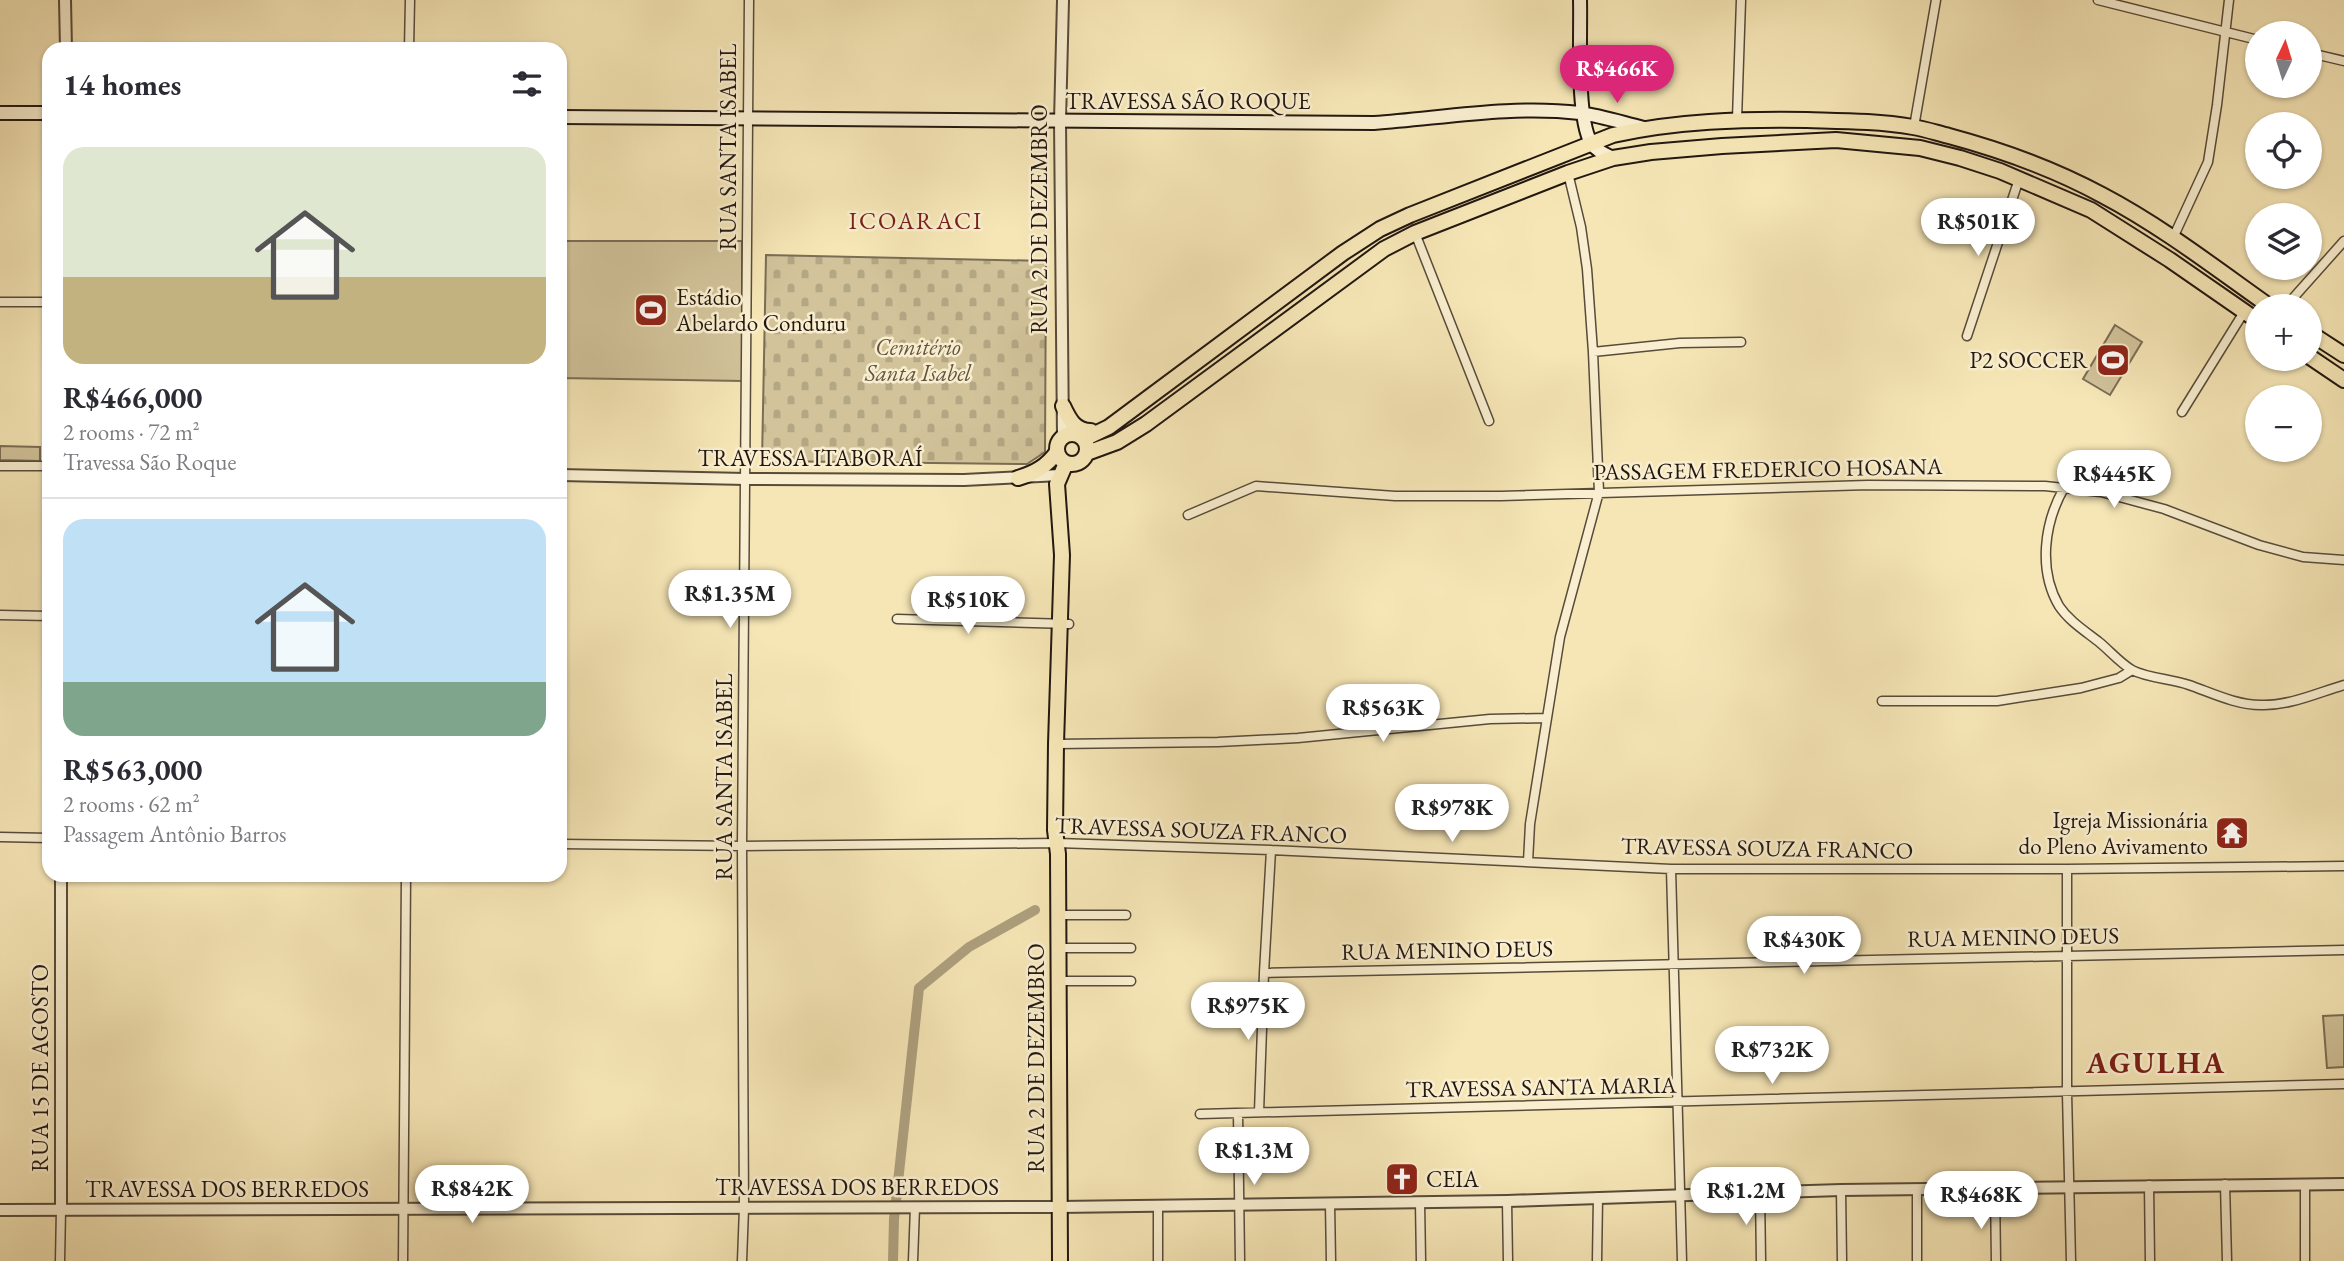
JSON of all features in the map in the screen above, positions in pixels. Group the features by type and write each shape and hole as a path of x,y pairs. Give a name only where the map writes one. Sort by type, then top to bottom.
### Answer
{"main road":[{"path":"1580,0 1582,113 1592,143 1599,151 1613,158"},
{"name":"TRAVESSA SÃO ROQUE","path":"567,117 1374,123 1500,111 1582,113 1644,128"},
{"path":"0,114 42,113"},
{"path":"1736,145 1737,119"},
{"path":"1018,478 1050,462 1079,463 1085,446 1109,427 1343,253 1380,229 1592,143 1644,128 1737,119 1914,127 2007,154 2101,194 2173,238 2252,294"},
{"path":"1863,142 1864,123"},
{"path":"1085,446 1117,442 1146,424 1366,260 1415,233 1568,173 1613,158 1651,152 1836,140 1920,148 1960,158 2019,179 2091,210 2170,260 2244,312"},
{"path":"2091,210 2101,194"},
{"path":"2322,341 2344,355"},
{"path":"2322,365 2344,380"},
{"path":"1063,406 1079,429 1093,431 1109,427"},
{"path":"1061,463 1058,444 1063,437 1077,435 1085,446"},
{"name":"RUA 2 DE DEZEMBRO","path":"1060,1261 1059,847 1065,624 1057,484 1061,463"}],"street":[{"path":"65,0 66,42"},
{"path":"409,42 410,0"},
{"name":"RUA SANTA ISABEL","path":"743,1261 742,846 749,0"},
{"name":"RUA 2 DE DEZEMBRO","path":"1063,0 1060,121 1063,437"},
{"path":"1737,119 1741,0"},
{"path":"1914,127 1936,0"},
{"path":"2098,0 2245,37"},
{"path":"2173,238 2208,162 2229,0"},
{"path":"2322,56 2344,61"},
{"path":"1528,862 1530,824 1560,636 1599,492 1587,269 1581,227 1568,173"},
{"path":"1967,336 2019,179"},
{"path":"1415,233 1489,421"},
{"path":"2297,294 2344,241"},
{"path":"0,302 42,302"},
{"path":"2182,412 2244,312"},
{"path":"1593,352 1680,343 1741,342"},
{"name":"TRAVESSA ITABORAÍ","path":"567,475 964,480 1018,478 1061,463"},
{"path":"0,466 42,466"},
{"name":"PASSAGEM FREDERICO HOSANA","path":"1188,515 1256,486 1395,496 1501,496 1938,484 2064,488 2101,492 2164,509 2259,545 2295,555 2344,560"},
{"path":"2064,488 2047,530 2047,571 2050,587 2060,607 2076,624 2132,670 2259,705 2291,701 2344,685"},
{"path":"0,615 42,616"},
{"path":"897,619 1065,624"},
{"path":"1882,701 1997,701 2081,688 2119,678 2132,670"},
{"path":"1060,744 1298,738 1490,719 1547,718"},
{"path":"0,838 42,838"},
{"name":"TRAVESSA SOUZA FRANCO","path":"567,844 1271,850 1671,869 2344,866"},
{"path":"1259,1112 1271,850"},
{"path":"1671,869 1682,1261"},
{"path":"2067,869 2067,1093 2071,1261"},
{"name":"RUA 15 DE AGOSTO","path":"60,1261 61,882"},
{"path":"402,1261 406,882"},
{"path":"1059,915 1126,915"},
{"path":"1059,948 1130,948"},
{"name":"RUA MENINO DEUS","path":"1264,973 2344,950"},
{"path":"1059,981 1131,981"},
{"name":"TRAVESSA SANTA MARIA","path":"1200,1114 2344,1084"},
{"path":"1238,1113 1240,1261"},
{"path":"2225,1184 2227,1261"},
{"path":"2305,1184 2305,1261"},
{"name":"TRAVESSA DOS BERREDOS","path":"0,1210 1158,1206 1507,1201 1841,1190 2344,1184"},
{"path":"2149,1185 2150,1261"},
{"path":"1995,1189 1996,1261"},
{"path":"1841,1190 1842,1261"},
{"path":"1917,1190 1917,1261"},
{"path":"1760,1192 1761,1261"},
{"path":"1598,1197 1598,1261"},
{"path":"1507,1201 1508,1261"},
{"path":"1420,1202 1421,1261"},
{"path":"1330,1204 1331,1261"},
{"path":"1158,1206 1158,1261"},
{"path":"913,1261 914,1207"}],"green space":[{"name":"Estádio Abelardo Conduru","path":"567,241 742,241 742,381 567,378"},
{"name":"Cemitério Santa Isabel","path":"766,255 1046,261 1045,452 1027,464 762,461"},
{"name":"P2 SOCCER","path":"2115,325 2142,342 2110,395 2083,379"},
{"path":"0,446 40,447 40,461 0,460"},
{"path":"2344,1015 2344,1067 2327,1068 2323,1016"}],"waterway":[{"path":"893,1261 894,1219 919,988 969,947 1035,910"}],"place":[{"name":"Estádio Abelardo Conduru","path":"651,310"},
{"name":"P2 SOCCER","path":"2113,360"},
{"name":"Igreja Missionária do Pleno Avivamento","path":"2232,833"},
{"name":"CEIA","path":"1402,1179"}],"district":[{"name":"ICOARACI","path":"916,220"},
{"name":"AGULHA","path":"2156,1062"}]}
